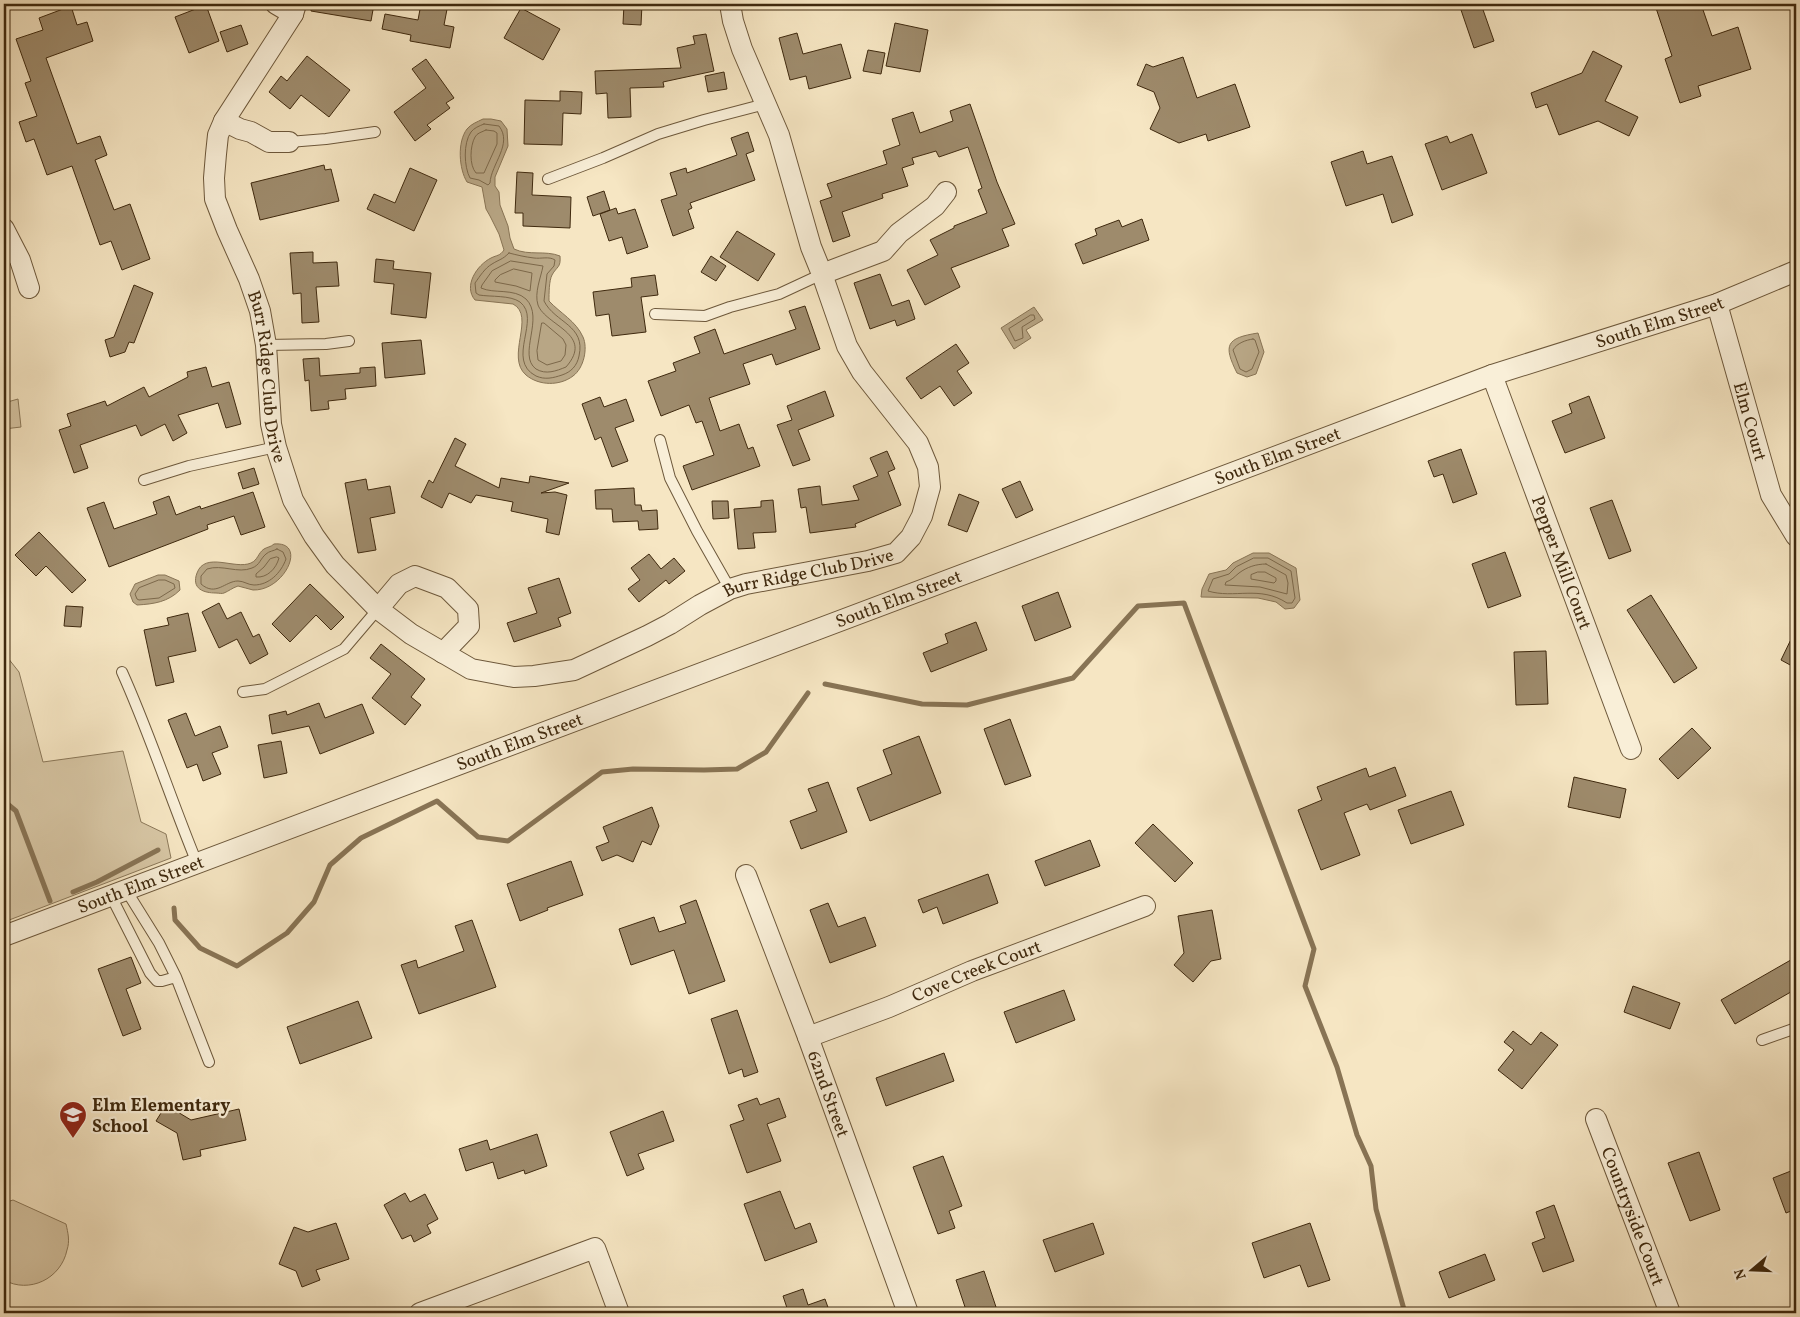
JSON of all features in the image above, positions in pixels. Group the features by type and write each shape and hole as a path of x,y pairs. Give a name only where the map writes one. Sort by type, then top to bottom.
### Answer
{"street":[{"name":"Burr Ridge Club Drive","path":"288,7 224,121 218,135 214,178 215,199 249,279 260,311 266,345 271,424 276,447 293,500 334,565 378,609 411,634 471,669 514,677 574,670 647,636 700,605 746,584 868,561 896,553 911,537 922,516 930,488 928,467 924,456 906,428 857,363 845,339 811,247 779,135 764,104 742,48 733,21 730,4"},
{"path":"224,121 269,142 289,142"},
{"path":"822,274 883,251 899,233 935,206 946,192"},
{"path":"4,229 20,260 29,288"},
{"name":"South Elm Street","path":"4,936 1492,376 1717,304 1796,271"},
{"name":"Elm Court","path":"1717,304 1771,495 1796,536"},
{"name":"Pepper Mill Court","path":"1492,376 1631,748"},
{"path":"378,609 399,584 415,576 447,588 468,609 469,626 443,653"},
{"name":"62nd Street","path":"746,875 808,1037 908,1313"},
{"name":"Cove Creek Court","path":"808,1037 889,1007 972,971 1145,906"},
{"name":"Countryside Court","path":"1596,1119 1670,1313"},
{"path":"420,1313 595,1248 619,1313"}],"lane":[{"path":"548,178 603,158 658,134 764,104"},
{"path":"289,142 375,132"},
{"path":"655,314 705,316 778,294 822,274"},
{"path":"266,345 326,344 349,341"},
{"path":"660,440 670,478 730,590"},
{"path":"144,480 189,466 276,447"},
{"path":"243,692 265,689 344,649 378,609"},
{"path":"122,672 137,706 197,863"},
{"path":"118,893 150,973 157,980 162,981 176,976"},
{"path":"118,893 159,944 176,976 209,1062"},
{"path":"1762,1040 1796,1028"}],"shaded area":[{"path":"18,399 21,427 4,429 4,403"},
{"path":"4,653 19,672 43,762 123,751 141,822 166,834 171,858 4,922"},
{"path":"13,1200 66,1224 68,1243 64,1260 51,1276 43,1281 24,1285 4,1280 4,1203"}],"water":[{"path":"483,119 501,121 507,129 508,146 495,177 495,186 499,192 500,205 514,249 560,256 559,265 550,280 549,301 580,331 585,347 584,358 580,368 573,376 562,382 543,383 526,375 520,367 518,358 522,327 522,318 519,310 513,304 475,300 470,289 473,276 481,266 504,250 499,234 486,209 482,187 467,182 462,170 460,148 464,134 470,126"},
{"path":"1034,307 1043,320 1026,330 1031,338 1014,349 1001,328"},
{"path":"1258,333 1264,352 1256,374 1247,377 1237,373 1230,356 1230,344 1239,337"},
{"path":"274,544 284,545 290,550 291,558 283,575 275,583 253,590 238,586 222,593 203,591 197,586 197,573 207,563 221,562 244,565 251,563 265,548"},
{"path":"1253,553 1269,553 1296,568 1300,600 1294,608 1285,609 1276,602 1258,598 1201,597 1202,589 1209,574 1226,570 1233,563"},
{"path":"158,575 165,575 179,581 180,590 160,602 137,605 133,602 130,594 135,584"}],"building":[{"path":"312,4 374,4 371,21 311,11"},
{"path":"421,4 448,4 444,25 454,27 450,48 410,41 411,35 382,29 385,14 418,20"},
{"path":"624,4 642,4 641,25 623,24"},
{"path":"1459,4 1481,4 1494,41 1474,48"},
{"path":"1670,4 1701,4 1712,36 1738,27 1751,69 1698,86 1701,96 1680,103 1665,59 1672,56 1656,8"},
{"path":"206,5 219,41 189,53 175,17"},
{"path":"71,6 77,25 87,22 93,41 46,58 77,144 100,136 107,155 95,160 114,210 130,204 150,259 122,270 111,241 100,245 72,166 47,175 34,139 26,142 19,122 37,116 25,83 31,81 16,39 43,30 39,18"},
{"path":"521,8 560,29 543,60 504,38"},
{"path":"895,23 928,30 920,72 886,66"},
{"path":"241,25 248,44 227,52 220,32"},
{"path":"797,33 803,54 841,44 851,78 809,89 806,76 790,80 779,38"},
{"path":"706,34 714,71 663,82 664,87 630,88 631,117 608,118 607,93 596,94 595,71 681,68 677,48 695,44 693,36"},
{"path":"868,50 885,53 881,74 863,71"},
{"path":"1593,51 1622,66 1605,101 1638,117 1629,136 1598,121 1559,135 1547,104 1536,108 1531,93 1582,73"},
{"path":"307,56 350,90 329,117 301,95 290,109 269,92 281,76 287,81"},
{"path":"1183,57 1197,98 1235,84 1250,127 1208,141 1206,134 1179,143 1150,129 1160,108 1154,92 1137,85 1146,64 1153,67"},
{"path":"426,59 454,98 446,103 450,108 427,125 431,129 415,141 394,112 426,88 412,69"},
{"path":"724,72 727,89 708,92 705,76"},
{"path":"560,91 582,92 581,114 563,113 562,145 524,144 525,100 560,101"},
{"path":"970,104 997,182 1015,224 1002,229 1009,246 951,268 960,287 925,305 907,270 938,255 930,240 954,228 954,226 987,213 978,190 982,188 968,147 939,157 936,151 912,158 914,164 902,168 908,186 882,194 883,198 842,212 850,236 833,242 820,201 832,197 827,184 887,164 883,151 900,145 892,119 913,112 920,133 953,121 950,111"},
{"path":"748,132 754,151 746,154 755,180 690,203 692,208 688,210 694,228 673,236 661,200 677,195 670,173 686,168 687,173 737,155 731,138"},
{"path":"1472,134 1487,173 1442,190 1425,144 1447,136 1450,143"},
{"path":"1363,151 1367,164 1392,156 1413,215 1392,223 1383,194 1346,206 1331,162"},
{"path":"324,165 325,170 331,169 339,201 260,220 251,183"},
{"path":"410,168 437,180 414,231 367,209 374,194 395,203"},
{"path":"517,172 533,173 532,195 571,197 570,228 523,226 523,213 515,213"},
{"path":"604,191 610,210 593,216 587,197"},
{"path":"616,208 618,214 635,209 648,247 627,254 622,237 609,241 600,214"},
{"path":"1142,219 1149,240 1083,264 1075,244 1097,235 1095,229 1119,220 1122,227"},
{"path":"737,231 775,254 758,281 720,257"},
{"path":"313,252 313,263 337,262 339,286 316,287 319,322 302,323 301,293 293,294 290,253"},
{"path":"711,256 726,266 716,281 701,272"},
{"path":"376,259 394,261 393,269 431,273 426,318 391,314 394,284 374,282"},
{"path":"880,274 892,306 909,300 915,319 897,326 895,320 870,329 854,283"},
{"path":"655,275 658,295 641,297 646,332 612,336 609,314 596,316 593,292 632,287 631,278"},
{"path":"134,285 153,293 134,343 129,342 125,352 110,357 105,340 114,337"},
{"path":"805,306 820,349 776,365 772,354 743,364 750,384 709,398 720,431 739,424 748,449 753,447 760,466 692,490 683,466 714,455 702,421 696,423 689,405 661,416 648,381 676,371 673,363 700,353 694,337 715,329 724,354 796,329 789,311"},
{"path":"421,340 425,374 385,378 382,343"},
{"path":"956,344 969,363 957,371 972,393 954,406 940,386 921,399 906,378"},
{"path":"319,358 320,376 360,373 360,368 375,367 376,386 345,389 346,399 328,401 329,409 311,411 309,380 305,381 303,359"},
{"path":"206,367 212,387 229,382 241,424 226,428 218,403 178,415 187,433 173,441 165,424 141,436 136,425 80,445 88,468 74,473 59,430 71,426 67,414 105,401 107,406 144,387 149,397 188,377 187,372"},
{"path":"825,391 834,416 798,430 810,460 793,466 777,425 792,420 787,406"},
{"path":"1589,396 1605,438 1565,453 1552,421 1572,413 1569,404"},
{"path":"600,397 604,407 626,399 634,421 615,428 628,461 612,467 601,437 595,440 582,404"},
{"path":"455,438 466,444 455,466 499,488 501,478 529,483 530,476 569,483 541,493 555,492 567,495 559,535 546,532 548,519 511,511 513,502 476,495 471,503 449,493 442,508 421,497 429,480 433,483"},
{"path":"1461,449 1477,494 1453,503 1443,474 1434,477 1428,461"},
{"path":"887,451 895,469 888,472 901,505 855,524 856,527 810,533 806,507 801,508 798,489 820,486 822,505 859,500 853,486 878,476 870,458"},
{"path":"254,468 259,484 243,489 238,473"},
{"path":"366,479 368,490 390,486 395,513 370,518 376,550 358,553 345,483"},
{"path":"1020,481 1033,510 1016,518 1002,489"},
{"path":"634,488 635,505 641,505 642,511 657,510 658,529 639,530 638,521 613,522 612,509 596,509 595,490"},
{"path":"253,492 265,527 241,535 234,516 207,525 208,529 109,567 87,508 104,502 114,529 157,514 153,502 169,496 176,515 200,506 201,509"},
{"path":"959,494 979,502 967,532 948,525"},
{"path":"773,500 776,532 753,533 755,548 738,549 734,509 761,507 761,501"},
{"path":"1612,500 1631,551 1609,559 1590,508"},
{"path":"712,501 728,501 729,518 713,519"},
{"path":"39,532 86,580 72,593 46,566 36,576 15,555"},
{"path":"1505,552 1521,596 1488,608 1472,564"},
{"path":"649,554 661,569 674,558 685,571 669,584 666,580 639,602 628,589 640,580 631,568"},
{"path":"559,578 571,613 558,618 561,626 514,642 507,623 537,613 528,588"},
{"path":"310,584 344,617 331,630 316,615 290,642 272,624"},
{"path":"1058,592 1071,627 1035,641 1022,606"},
{"path":"1651,595 1697,668 1674,683 1627,610"},
{"path":"219,603 227,619 241,612 253,637 259,634 268,654 250,664 237,639 219,648 202,612"},
{"path":"66,606 83,607 81,627 64,626"},
{"path":"188,613 196,651 168,657 174,682 156,686 144,630 169,625 167,618"},
{"path":"976,622 987,650 931,672 923,653 948,643 945,634"},
{"path":"1796,629 1796,657 1792,666 1781,660"},
{"path":"381,644 425,679 411,697 421,705 405,725 372,698 391,674 370,658"},
{"path":"1546,651 1548,704 1516,705 1514,652"},
{"path":"319,703 325,718 362,704 374,733 320,754 309,726 272,734 269,715 286,711 287,715"},
{"path":"186,713 195,736 220,726 228,747 212,753 221,774 203,781 197,764 187,768 168,720"},
{"path":"1010,719 1031,776 1005,785 984,729"},
{"path":"1692,728 1711,748 1678,779 1659,759"},
{"path":"919,736 941,793 870,821 857,788 892,774 883,750"},
{"path":"281,741 287,773 264,778 258,745"},
{"path":"1395,767 1406,796 1370,810 1367,804 1344,813 1360,855 1321,870 1298,810 1322,800 1317,787 1366,768 1369,777"},
{"path":"1574,777 1626,789 1620,818 1568,807"},
{"path":"828,782 847,832 801,849 790,821 817,811 808,789"},
{"path":"1451,791 1464,825 1411,844 1398,810"},
{"path":"652,807 659,826 651,845 642,841 633,862 617,855 602,861 596,847 609,842 603,827"},
{"path":"1153,824 1193,863 1175,882 1135,843"},
{"path":"1090,840 1100,866 1045,886 1035,861"},
{"path":"571,861 583,895 547,908 548,910 520,921 507,884"},
{"path":"988,874 998,903 943,924 937,907 923,913 918,900"},
{"path":"696,900 725,981 689,994 674,950 631,965 619,929 654,917 659,932 686,923 680,906"},
{"path":"828,903 838,927 865,917 876,946 830,963 810,910"},
{"path":"1212,910 1221,959 1211,961 1193,982 1174,965 1184,953 1178,916"},
{"path":"472,920 496,987 419,1014 401,965 416,960 418,968 464,951 455,926"},
{"path":"131,957 141,983 126,989 141,1029 123,1036 98,969"},
{"path":"1796,957 1796,989 1735,1024 1721,1000"},
{"path":"1633,986 1680,1003 1670,1029 1624,1012"},
{"path":"1064,990 1075,1020 1016,1043 1004,1012"},
{"path":"358,1001 372,1038 300,1064 287,1027"},
{"path":"737,1010 758,1072 744,1077 742,1069 729,1074 711,1019"},
{"path":"1513,1031 1531,1045 1541,1032 1558,1045 1522,1089 1498,1070 1514,1050 1504,1042"},
{"path":"944,1053 954,1081 886,1106 876,1078"},
{"path":"757,1098 760,1105 779,1098 786,1117 767,1124 781,1161 747,1173 730,1125 744,1120 738,1105"},
{"path":"166,1105 191,1120 239,1109 246,1140 200,1150 201,1156 183,1160 177,1133 156,1121"},
{"path":"663,1111 674,1141 638,1154 644,1169 627,1176 610,1132"},
{"path":"537,1134 547,1166 525,1174 524,1170 498,1179 493,1162 466,1171 459,1149 487,1140 490,1150"},
{"path":"1699,1152 1720,1210 1690,1221 1668,1163"},
{"path":"943,1156 962,1206 949,1211 955,1228 938,1234 913,1167"},
{"path":"1796,1169 1796,1209 1786,1213 1773,1178"},
{"path":"780,1191 795,1229 810,1223 817,1242 765,1261 744,1204"},
{"path":"405,1193 410,1202 425,1194 438,1219 427,1225 431,1233 414,1242 411,1235 402,1239 384,1205"},
{"path":"1554,1205 1574,1261 1543,1272 1532,1243 1545,1238 1536,1212"},
{"path":"336,1223 349,1259 316,1270 320,1280 302,1287 296,1271 279,1264 294,1227 308,1232"},
{"path":"1093,1223 1104,1254 1055,1272 1043,1240"},
{"path":"1310,1223 1330,1280 1308,1287 1300,1265 1264,1278 1252,1243"},
{"path":"1485,1254 1495,1280 1449,1298 1439,1272"},
{"path":"984,1271 998,1313 967,1313 956,1280"},
{"path":"803,1289 808,1305 825,1299 830,1313 791,1313 790,1311 794,1309 788,1311 783,1296"}],"waterway":[{"path":"825,684 922,704 967,705 1073,678 1138,606 1184,603 1314,949 1305,986 1337,1067 1357,1135 1371,1166 1376,1209 1405,1313"},
{"path":"174,908 175,920 200,948 237,966 287,933 314,902 330,865 361,838 437,801 478,837 508,841 602,772 633,769 737,769 766,752 808,693"},
{"path":"4,801 16,811 50,901"},
{"path":"73,892 97,882 158,850"}],"place":[{"name":"Elm Elementary School","path":"73,1139"}]}
